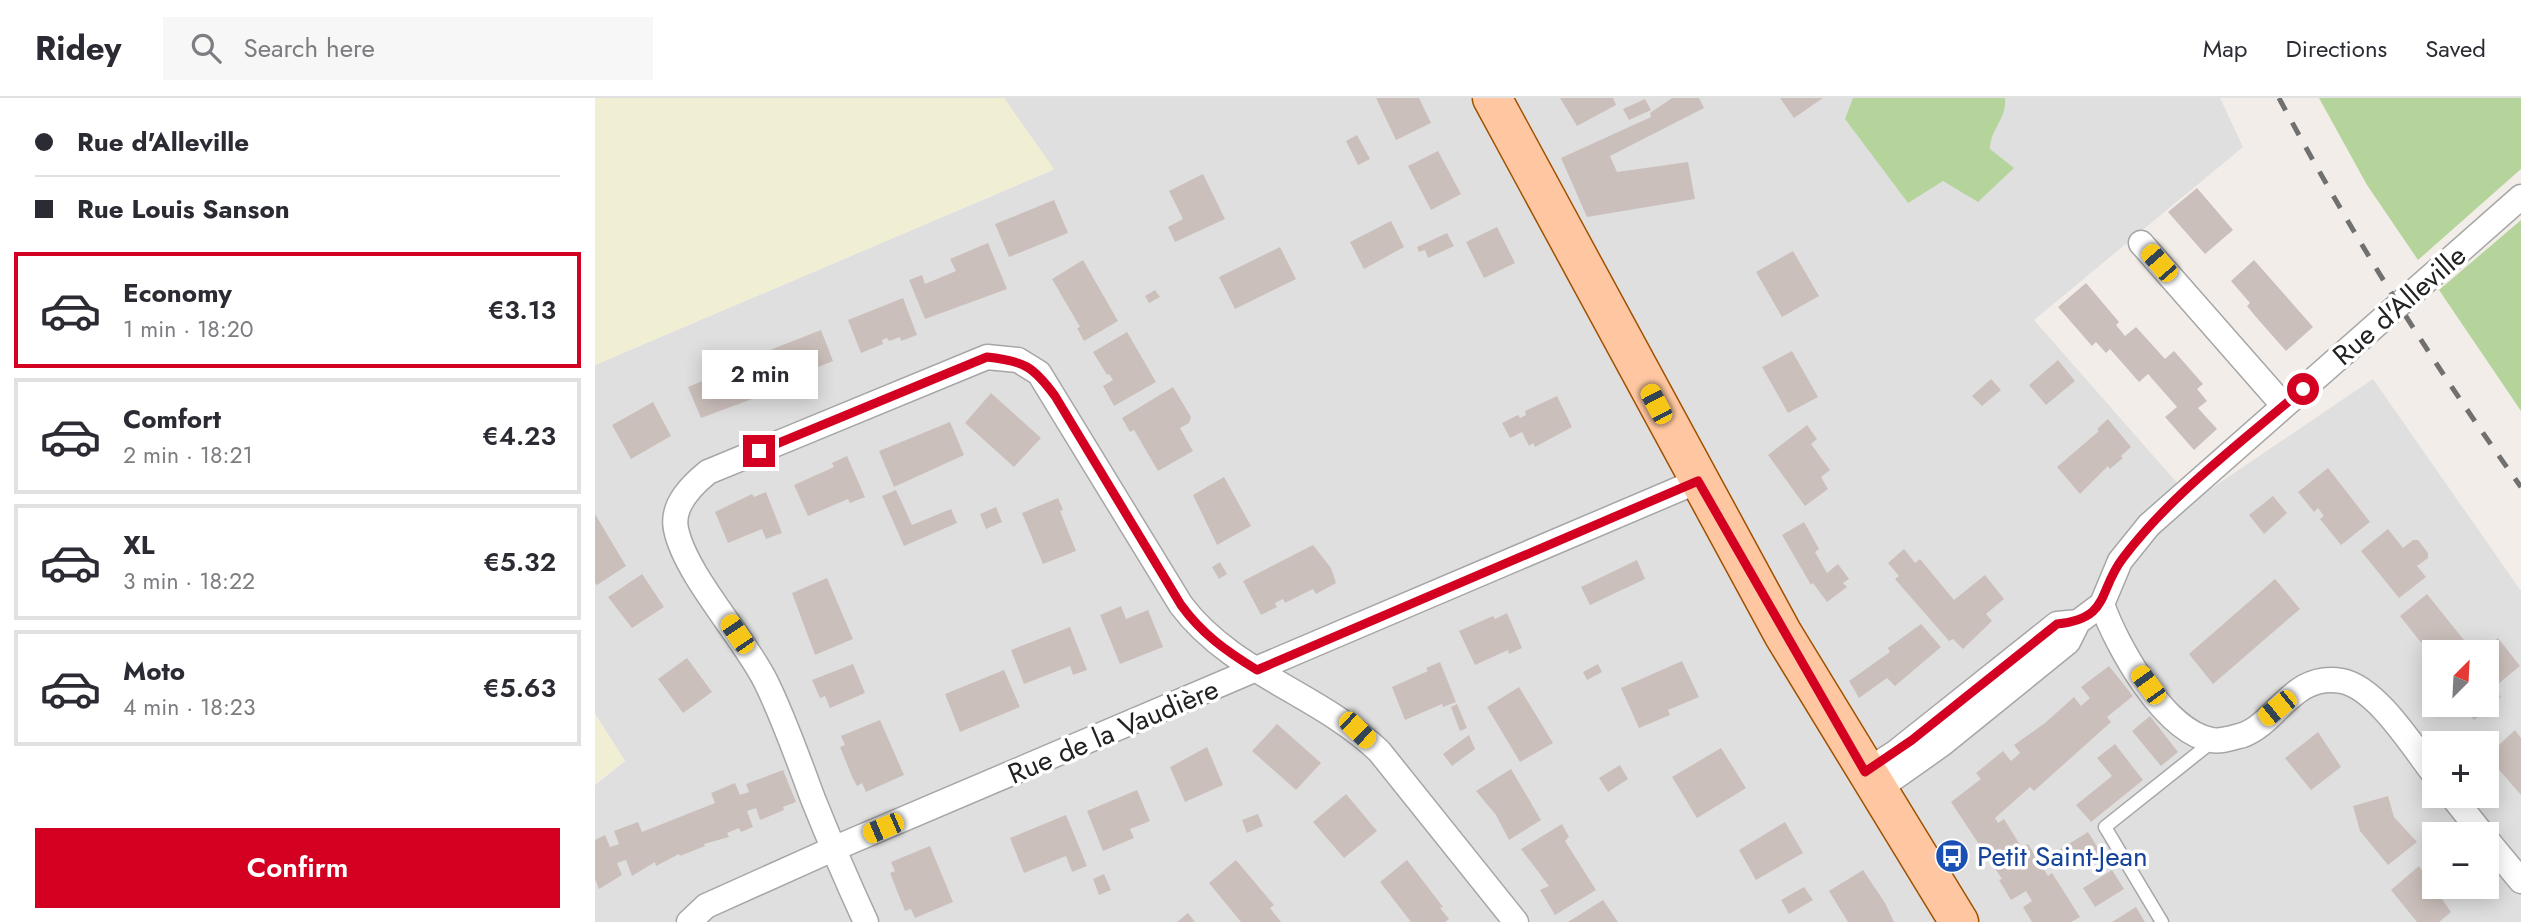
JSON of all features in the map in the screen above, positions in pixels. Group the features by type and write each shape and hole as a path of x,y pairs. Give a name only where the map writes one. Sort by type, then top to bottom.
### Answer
{"main road":[{"path":"1492,98 1698,481 1871,781 1959,922"}],"street":[{"name":"Rue d'Alleville","path":"2102,604 2120,561 2149,525 2521,197"},
{"path":"2141,243 2284,406"},
{"path":"866,922 833,849 766,683 751,654 683,553 675,526 681,501 692,484 708,472 987,357 1018,360 1039,373 1181,605 1199,629 1221,648 1357,730 1379,751 1516,922"},
{"name":"Rue de la Vaudière","path":"689,922 706,906 833,849 1698,481"},
{"path":"1871,781 1943,744 2068,642 2078,622 2102,604 2113,634 2170,716 2194,734 2213,741 2245,734 2293,695 2319,680 2345,682 2374,698 2422,759"},
{"path":"2462,808 2473,822"},
{"path":"2499,854 2521,881"}],"lane":[{"path":"2162,922 2105,827 2213,741"}],"shaded area":[{"path":"595,98 1004,98 1054,169 595,365"},
{"path":"1004,98 2220,98 2243,147 2034,320 2193,501 2373,379 2521,591 2521,922 595,922 595,785 625,761 595,714 595,365 1053,170"},
{"path":"595,714 625,761 595,783"}],"green space":[{"path":"1853,98 2005,98 1990,149 2014,168 1978,202 1943,181 1908,203 1845,119"},
{"path":"2319,98 2521,98 2521,169 2418,260 2367,185"},
{"path":"2521,220 2521,411 2439,290"}],"building":[{"path":"1376,98 1419,98 1431,123 1396,140"},
{"path":"1560,98 1613,98 1616,105 1577,126"},
{"path":"1672,98 1699,98 1704,108 1610,156 1617,172 1688,162 1695,199 1587,217 1561,158 1651,117 1650,113"},
{"path":"1780,98 1823,98 1794,118"},
{"path":"1645,99 1651,110 1629,120 1623,109"},
{"path":"1357,135 1370,159 1358,165 1346,141"},
{"path":"1438,151 1461,194 1431,210 1408,166"},
{"path":"1203,174 1225,219 1175,242 1168,227 1183,219 1169,191"},
{"path":"2197,188 2233,230 2205,254 2168,212"},
{"path":"1054,200 1068,233 1009,257 995,224"},
{"path":"1391,221 1404,247 1364,269 1350,242"},
{"path":"1497,227 1515,263 1484,278 1466,242"},
{"path":"1447,233 1454,246 1428,258 1425,250 1419,252 1417,247"},
{"path":"988,243 1007,289 925,319 909,280 922,275 925,284 956,271 950,259"},
{"path":"1280,247 1296,279 1235,309 1219,277"},
{"path":"1793,251 1819,296 1782,317 1756,272"},
{"path":"1083,260 1118,321 1084,341 1077,328 1080,327 1052,279"},
{"path":"2254,260 2313,327 2286,351 2247,306 2250,303 2231,281"},
{"path":"2086,283 2119,322 2116,325 2125,336 2136,327 2165,359 2174,351 2203,384 2197,389 2207,401 2198,408 2217,429 2194,450 2165,417 2177,407 2148,374 2139,382 2110,349 2106,353 2096,342 2092,346 2058,307"},
{"path":"1155,290 1160,297 1149,303 1145,296"},
{"path":"903,298 917,335 901,341 900,337 889,341 887,338 882,340 883,344 861,353 848,320"},
{"path":"821,330 833,361 806,372 808,376 780,387 765,352"},
{"path":"1127,332 1156,382 1114,406 1103,386 1113,380 1093,352"},
{"path":"1792,351 1818,397 1788,413 1762,367"},
{"path":"2058,360 2075,381 2046,405 2029,385"},
{"path":"738,366 752,399 701,418 688,387"},
{"path":"1991,379 2001,390 1982,406 1972,396"},
{"path":"1173,387 1191,417 1189,423 1180,428 1193,451 1158,471 1134,430 1130,432 1122,418"},
{"path":"991,393 1041,438 1014,467 965,423"},
{"path":"1557,396 1572,427 1535,447 1533,443 1529,446 1522,432 1510,438 1502,423 1518,415 1520,418 1526,415 1525,411"},
{"path":"653,402 671,436 631,459 612,425"},
{"path":"2108,419 2131,447 2121,456 2123,458 2110,469 2108,466 2080,494 2057,467 2099,431 2097,429"},
{"path":"950,422 964,455 894,487 879,451"},
{"path":"1807,425 1817,439 1811,444 1830,470 1821,477 1828,489 1805,506 1768,455"},
{"path":"847,456 865,497 850,503 848,499 808,516 794,485 834,467 832,463"},
{"path":"2328,468 2370,522 2341,545 2320,519 2324,516 2318,508 2314,512 2298,492"},
{"path":"1224,477 1251,526 1217,545 1193,495"},
{"path":"896,490 912,525 951,509 957,523 904,546 882,496"},
{"path":"766,492 782,533 766,539 762,529 728,543 715,512 752,494 754,497"},
{"path":"2273,496 2287,513 2264,534 2249,515"},
{"path":"1058,498 1063,510 1060,511 1076,551 1043,564 1022,513"},
{"path":"996,507 1002,522 986,529 980,514"},
{"path":"595,514 626,566 597,585 595,583"},
{"path":"1804,522 1819,549 1815,552 1827,573 1838,564 1849,579 1843,583 1847,587 1827,602 1813,583 1811,585 1782,535"},
{"path":"2388,529 2403,548 2413,540 2418,540 2428,553 2428,558 2417,566 2426,577 2399,598 2361,551"},
{"path":"1313,545 1331,568 1336,583 1316,594 1313,589 1285,603 1283,599 1275,603 1277,607 1261,615 1243,581"},
{"path":"1904,549 1915,563 1920,559 1954,600 1985,575 2004,599 1986,614 1992,621 1963,649 1953,639 1949,641 1895,579 1899,576 1888,563"},
{"path":"1637,560 1645,579 1590,605 1581,587"},
{"path":"1220,562 1227,574 1219,579 1212,567"},
{"path":"642,574 664,607 632,628 608,597"},
{"path":"827,578 853,639 815,655 792,593"},
{"path":"2275,579 2300,609 2213,684 2189,654"},
{"path":"2427,594 2464,640 2422,640 2422,644 2400,616"},
{"path":"1121,606 1126,619 1148,610 1163,647 1120,664 1100,615"},
{"path":"1507,613 1522,648 1509,654 1508,650 1475,665 1459,631 1493,616 1495,619"},
{"path":"1921,624 1941,647 1895,686 1887,678 1859,698 1849,681 1890,652 1888,648"},
{"path":"1070,627 1087,670 1073,675 1070,666 1024,684 1011,650"},
{"path":"2498,638 2520,666 2499,683 2499,640 2495,640"},
{"path":"687,658 712,692 683,713 658,679"},
{"path":"1682,661 1699,697 1668,710 1670,715 1639,728 1621,688"},
{"path":"1440,662 1456,702 1443,707 1442,704 1405,720 1392,687 1428,671 1426,668"},
{"path":"853,664 865,693 830,708 825,696 820,698 812,680"},
{"path":"1598,664 1602,672 1587,680 1583,672"},
{"path":"2109,666 2133,696 2107,717 2111,722 2034,791 2030,787 1995,818 1998,823 2004,819 2022,848 2028,844 2048,876 2052,873 2080,917 2071,922 2032,922 2023,907 2032,901 2026,891 2011,900 1999,880 2002,879 1951,802 1981,779 1976,773 2003,751 2011,761 2020,753 2014,745 2045,723 2074,697 2081,706 2090,698 2081,687"},
{"path":"1004,670 1020,707 960,732 945,694"},
{"path":"1519,687 1553,743 1520,762 1487,707"},
{"path":"1457,704 1467,728 1460,731 1451,707"},
{"path":"2150,716 2178,752 2161,766 2132,731"},
{"path":"880,720 904,775 866,792 862,783 857,786 853,779 840,747 845,745 841,736"},
{"path":"1277,724 1321,763 1296,790 1252,751"},
{"path":"2515,730 2521,738 2521,795 2499,770 2499,745"},
{"path":"2318,732 2341,767 2311,790 2285,758"},
{"path":"1469,735 1475,749 1452,766 1443,754"},
{"path":"2115,744 2143,780 2091,822 2076,805 2112,776 2097,758"},
{"path":"1207,747 1223,785 1185,802 1170,767"},
{"path":"1721,748 1746,788 1697,818 1672,777"},
{"path":"1620,765 1628,779 1608,792 1599,778"},
{"path":"1511,769 1541,820 1509,840 1496,815 1476,791"},
{"path":"783,770 796,802 783,807 784,810 760,820 756,808 747,811 753,827 741,832 739,828 727,833 729,837 704,844 705,846 680,856 679,854 656,866 655,862 632,876 626,860 617,863 622,875 599,889 595,879 595,840 605,835 610,847 619,844 614,831 638,822 642,832 715,803 711,793 735,783 740,795 749,792 746,784"},
{"path":"1137,790 1150,821 1130,829 1134,838 1103,851 1087,811"},
{"path":"1346,794 1377,831 1344,858 1313,822"},
{"path":"2388,796 2394,817 2417,842 2388,865 2360,831 2353,806"},
{"path":"1258,814 1263,826 1247,833 1242,820"},
{"path":"1066,815 1087,866 1072,872 1066,856 1024,873 1010,838"},
{"path":"1785,822 1803,853 1756,880 1739,850"},
{"path":"1562,824 1569,837 1565,841 1596,890 1555,915 1540,890 1549,886 1521,849"},
{"path":"2088,832 2100,851 2071,870 2059,850"},
{"path":"930,846 953,902 915,918 911,909 905,911 890,873 895,871 891,862"},
{"path":"1236,860 1274,905 1270,908 1281,922 1241,922 1209,883"},
{"path":"1407,860 1443,907 1440,908 1449,919 1445,922 1411,922 1380,882"},
{"path":"2419,866 2422,870 2422,899 2442,899 2451,912 2439,922 2417,922 2391,890"},
{"path":"1863,870 1894,922 1848,922 1829,891"},
{"path":"2112,870 2124,889 2095,907 2083,888"},
{"path":"1104,874 1111,890 1099,895 1093,879"},
{"path":"1804,887 1813,900 1789,914 1781,900"},
{"path":"1603,900 1618,922 1568,922"},
{"path":"2136,907 2145,922 2112,922"},
{"path":"1188,913 1195,922 1177,922"}],"railway":[{"path":"2279,98 2394,297 2521,487"}],"place":[{"name":"Petit Saint-Jean","path":"1952,856"}],"route":[{"path":"759,451 987,357 1018,360 1039,373 1055,396 1181,605 1199,629 1221,648 1257,670 1698,481 1783,634 1865,772 1912,740 2057,624 2078,622 2102,604 2120,561 2149,525 2303,389"}]}
